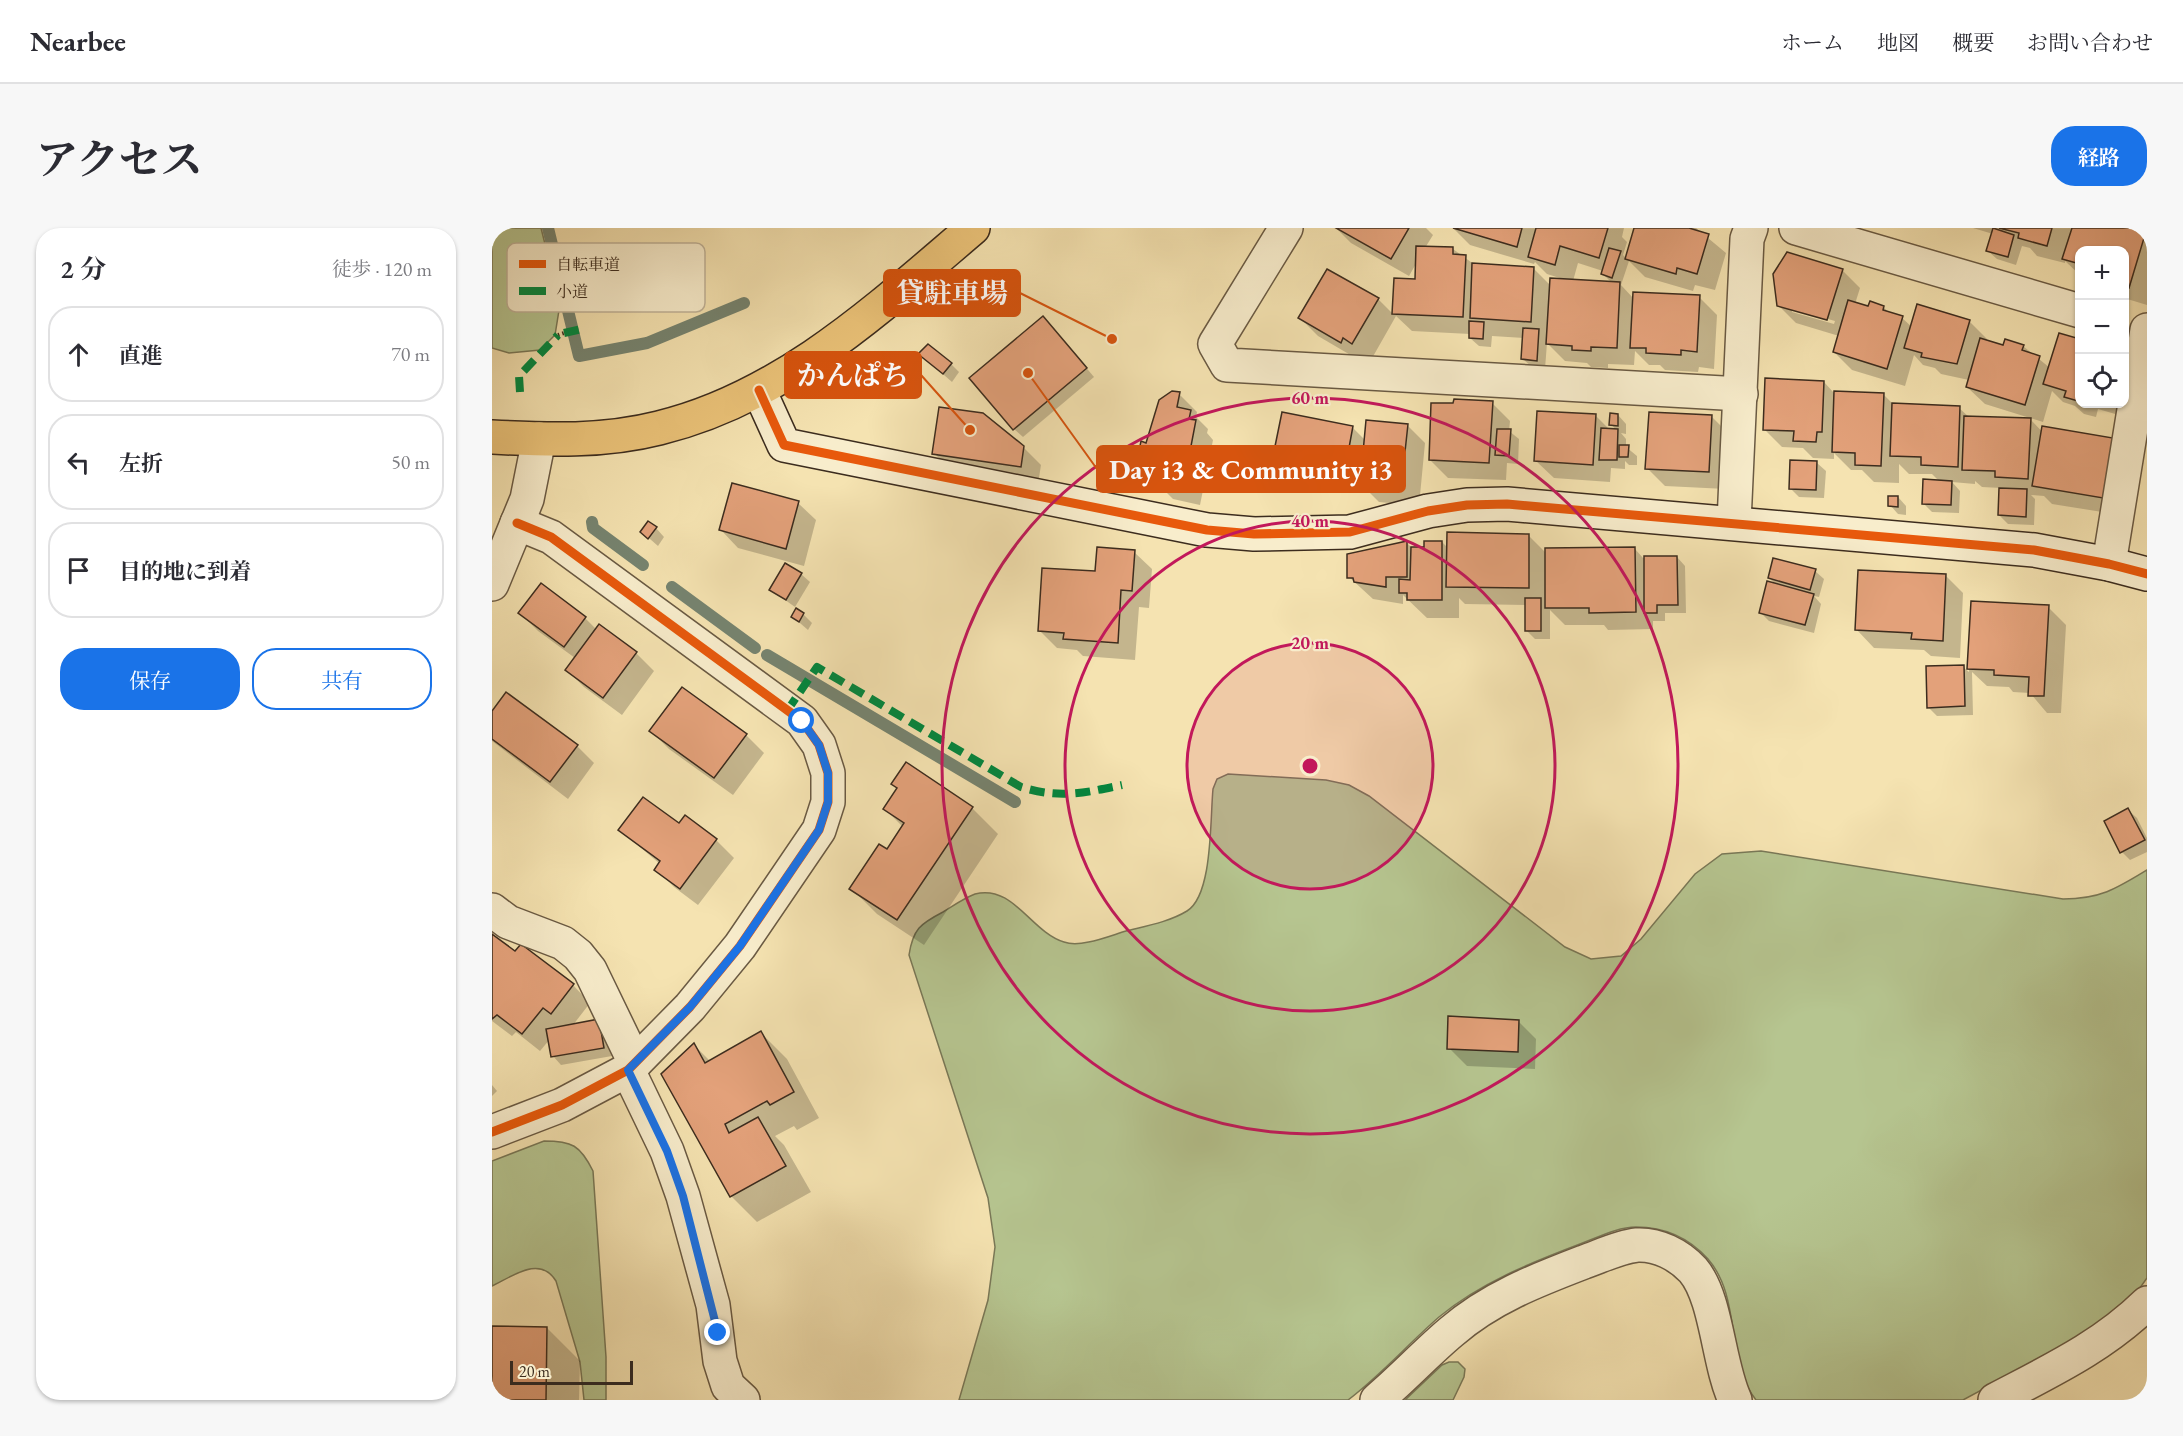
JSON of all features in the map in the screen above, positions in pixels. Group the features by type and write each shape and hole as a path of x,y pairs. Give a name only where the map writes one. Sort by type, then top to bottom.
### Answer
{"main road":[{"path":"492,437 539,439 605,437 658,429 710,413 759,390 805,363 860,322 973,228"}],"street":[{"path":"1286,228 1215,344 1227,365 1741,394"},
{"path":"1734,522 1747,239 1750,228"},
{"path":"1796,228 2075,310"},
{"path":"2109,564 2147,329 2129,325"},
{"path":"759,390 784,445 1207,530 1293,534 1350,532 1428,511 1467,505 1507,504 2002,547 2109,564 2147,574"},
{"path":"492,584 527,498 539,439"},
{"path":"492,1131 562,1105 631,1067 690,1007 740,946 819,830 828,802 828,773 819,745 802,721 551,537 517,523"},
{"path":"492,910 508,922 563,943 578,955 590,970 667,1151 683,1196 713,1305 720,1361 729,1386 743,1400"},
{"path":"1377,1400 1452,1331 1490,1303 1533,1282 1636,1245 1658,1247 1679,1257 1695,1272 1713,1317 1725,1378 1735,1400"},
{"path":"1995,1400 2096,1346 2124,1326 2147,1303"}],"path":[{"path":"558,335 564,333"}],"green space":[{"path":"492,228 541,228 545,243 507,243 507,312 559,312 555,335 540,350 509,353 492,348"},
{"path":"1228,774 1326,780 1349,785 1369,796 1565,947 1591,959 1621,956 1641,939 1695,874 1722,854 1761,851 2063,899 2076,899 2107,892 2147,870 2147,1278 2137,1292 2088,1333 1963,1400 1756,1400 1746,1384 1740,1367 1725,1292 1719,1275 1708,1259 1693,1245 1676,1235 1657,1229 1629,1227 1607,1233 1543,1259 1471,1294 1439,1317 1348,1400 959,1400 988,1300 995,1247 988,1198 909,955 915,933 923,924 963,900 975,894 988,893 1011,902 1052,937 1078,944 1180,915 1195,902 1202,889 1209,855 1213,789 1217,779"},
{"path":"544,1141 562,1142 574,1146 584,1155 593,1171 606,1357 606,1400 584,1400 580,1362 556,1281 550,1273 542,1269 526,1270 492,1286 492,1161"},
{"path":"1458,1362 1465,1369 1464,1377 1453,1400 1405,1400 1442,1365"}],"building":[{"path":"1336,228 1409,228 1391,259"},
{"path":"1453,228 1522,228 1517,247"},
{"path":"1536,228 1608,228 1599,258 1560,246 1555,265 1528,257"},
{"path":"1634,228 1689,228 1709,234 1697,274 1677,268 1676,274 1625,259"},
{"path":"1993,228 2014,235 2008,257 1986,251"},
{"path":"1999,228 2052,228 2047,246 2018,238 2019,233"},
{"path":"2072,228 2147,228 2129,288 2129,246 2075,246 2075,263 2062,259"},
{"path":"1416,246 1453,247 1453,254 1466,255 1463,317 1392,314 1394,278 1415,279"},
{"path":"1609,248 1621,251 1612,278 1601,274"},
{"path":"1787,252 1843,269 1827,320 1777,306 1773,274"},
{"path":"1472,263 1534,267 1531,322 1470,318"},
{"path":"1327,269 1379,298 1352,344 1343,338 1341,343 1298,318"},
{"path":"1550,278 1620,282 1617,348 1591,347 1591,351 1572,350 1572,346 1546,344"},
{"path":"1633,292 1700,295 1697,352 1681,350 1681,355 1646,353 1646,348 1630,348"},
{"path":"1848,300 1868,306 1870,301 1884,306 1883,310 1903,316 1887,369 1833,352"},
{"path":"1917,304 1970,320 1957,364 1921,357 1922,353 1904,348"},
{"path":"1043,316 1087,368 1013,430 969,378"},
{"path":"1469,321 1484,322 1483,339 1469,338"},
{"path":"1523,328 1539,329 1537,361 1521,359"},
{"path":"2059,333 2075,338 2075,400 2064,397 2066,391 2043,384"},
{"path":"1980,338 2003,345 2005,339 2024,345 2022,350 2040,356 2025,405 1966,387"},
{"path":"928,344 952,363 943,374 918,354"},
{"path":"1765,378 1824,381 1822,432 1817,432 1816,442 1793,441 1794,431 1763,430"},
{"path":"1172,391 1180,392 1177,407 1191,410 1189,419 1196,420 1183,488 1154,482 1155,475 1135,471 1141,441 1146,443 1159,400"},
{"path":"1834,391 1884,393 1881,466 1855,465 1855,453 1832,452"},
{"path":"1454,399 1493,401 1489,463 1429,460 1431,403 1453,403"},
{"path":"1892,403 1960,406 1958,467 1921,465 1921,457 1890,456"},
{"path":"939,407 983,413 1024,446 1021,467 932,454"},
{"path":"1537,411 1596,414 1593,465 1534,461"},
{"path":"1282,412 1353,426 1344,475 1272,461"},
{"path":"1649,412 1712,415 1709,472 1645,469"},
{"path":"1610,413 1618,414 1618,426 1609,425"},
{"path":"1964,416 2031,418 2028,479 1995,477 1995,471 1962,470"},
{"path":"1366,420 1408,424 1401,489 1360,485"},
{"path":"2042,426 2113,438 2103,498 2032,486"},
{"path":"1601,428 1618,429 1617,460 1599,460"},
{"path":"1497,429 1511,429 1509,456 1495,455"},
{"path":"1619,445 1629,445 1628,457 1619,457"},
{"path":"1790,460 1817,461 1816,490 1789,489"},
{"path":"1923,479 1952,481 1951,505 1922,504"},
{"path":"732,483 799,501 786,549 719,530"},
{"path":"1999,488 2027,489 2026,517 1998,515"},
{"path":"1888,496 1898,496 1898,507 1888,506"},
{"path":"648,521 657,527 648,539 640,532"},
{"path":"1447,532 1529,534 1529,588 1446,587"},
{"path":"1407,541 1407,577 1386,577 1386,587 1354,582 1353,578 1347,578 1347,554"},
{"path":"1424,541 1442,541 1442,600 1407,600 1407,593 1399,593 1399,579 1410,580 1411,547 1424,547"},
{"path":"1097,547 1135,550 1132,591 1121,590 1118,643 1063,639 1064,633 1038,631 1042,568 1095,571"},
{"path":"1635,547 1636,612 1589,613 1589,608 1545,608 1545,548"},
{"path":"1644,556 1677,556 1678,605 1657,605 1657,613 1644,613"},
{"path":"1773,558 1816,569 1810,590 1768,578"},
{"path":"785,563 802,573 786,600 769,590"},
{"path":"1858,570 1946,574 1943,641 1911,639 1912,633 1855,630"},
{"path":"1767,581 1814,594 1805,625 1759,613"},
{"path":"541,583 586,617 564,647 518,613"},
{"path":"1525,598 1541,598 1541,631 1525,631"},
{"path":"1971,601 2049,605 2044,696 2028,696 2029,677 1994,675 1994,670 1967,669"},
{"path":"796,608 804,613 799,622 791,617"},
{"path":"599,624 637,652 603,698 565,670"},
{"path":"1964,665 1965,706 1927,708 1926,666"},
{"path":"682,687 747,734 714,778 649,731"},
{"path":"506,692 578,745 550,782 492,739 492,711"},
{"path":"906,762 973,807 897,920 849,889 879,844 887,849 904,823 883,809 897,788 891,784"},
{"path":"643,797 679,823 685,815 717,839 680,889 654,870 660,861 618,830"},
{"path":"2128,808 2145,840 2120,853 2104,821"},
{"path":"492,934 515,951 521,944 574,984 551,1014 543,1008 522,1034 497,1015 492,1019"},
{"path":"1448,1016 1519,1020 1518,1052 1447,1049"},
{"path":"599,1019 604,1048 551,1057 546,1029"},
{"path":"761,1031 794,1092 770,1105 767,1101 725,1124 729,1133 758,1117 786,1166 730,1197 661,1074 694,1043 705,1063"},
{"path":"492,1326 547,1327 546,1400 492,1400"}],"waterway":[{"path":"548,228 552,243"},
{"path":"568,312 579,356 647,343 744,303"},
{"path":"592,522 593,528 643,565"},
{"path":"672,587 755,648"},
{"path":"767,655 1015,802"}],"marked path":[{"path":"564,333 582,329"},
{"path":"520,392 519,376 558,335"},
{"path":"787,711 817,667 1021,787 1048,793 1072,794 1122,785"}],"cycle path":[{"path":"759,390 784,445 1207,530 1254,534 1350,532 1428,511 1467,505 1507,504 2034,550 2109,564 2147,574"},
{"path":"492,1132 562,1105 628,1070 690,1007 740,946 819,830 828,802 828,773 819,745 802,721 551,537 517,523"}],"place":[{"name":"貸駐車場","path":"1112,339"},
{"name":"Day i3 & Community i3","path":"1028,373"},
{"name":"かんぱち","path":"970,430"}],"route":[{"path":"718,1333 713,1305 683,1196 667,1151 628,1070 690,1007 740,946 819,830 828,802 828,773 819,745 802,721"}]}
